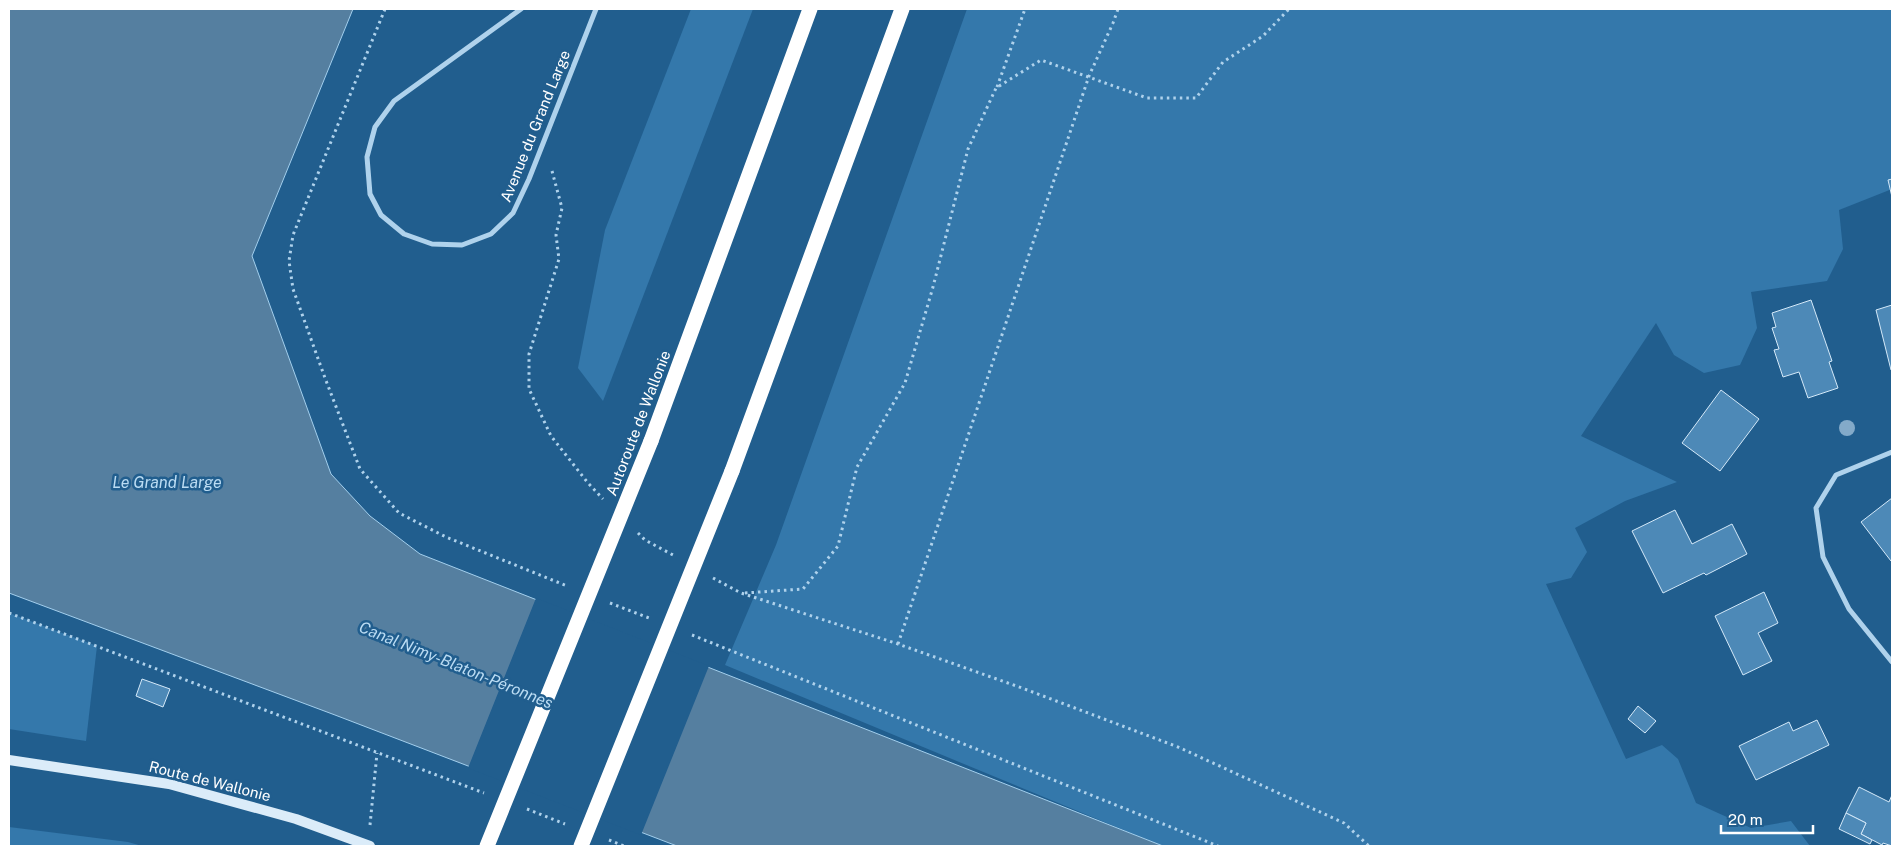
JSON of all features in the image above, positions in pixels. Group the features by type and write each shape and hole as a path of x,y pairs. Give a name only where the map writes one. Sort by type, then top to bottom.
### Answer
{"highway":[{"name":"Autoroute de Wallonie","path":"487,846 651,441 810,9"},
{"path":"581,846 732,471 902,9"}],"main road":[{"name":"Route de Wallonie","path":"9,760 169,784 296,819 369,846"}],"street":[{"name":"Avenue du Grand Large","path":"521,9 394,100 374,127 366,157 370,194 381,215 404,234 432,244 462,245 492,234 513,212 529,179 596,9"},
{"path":"1892,452 1836,475 1816,508 1823,556 1849,609 1892,662"}],"path":[{"path":"385,9 293,235 289,262 293,289 360,469 399,513 446,537 572,587"},
{"path":"741,593 803,589 838,546 857,467 905,383 936,277 968,149 996,88 1025,9"},
{"path":"898,644 1089,76 1118,9"},
{"path":"996,88 1041,60 1147,98 1196,98 1223,62 1263,36 1289,9"},
{"path":"544,141 562,208 556,234 559,259 529,354 529,389 551,436 588,484 607,502"},
{"path":"632,527 645,540 677,558"},
{"path":"709,576 741,593 898,644 1022,688 1178,748 1344,823 1369,846"},
{"path":"608,602 655,621"},
{"path":"9,613 487,794"},
{"path":"692,635 1218,846"},
{"path":"369,846 377,752"},
{"path":"524,808 570,825"},
{"path":"606,839 624,846"}],"shaded area":[{"path":"691,9 753,9 603,401 578,368 605,230"},
{"path":"967,9 1892,9 1892,189 1839,210 1843,249 1827,281 1751,292 1757,328 1740,365 1704,373 1674,355 1656,323 1581,436 1677,482 1625,501 1575,528 1587,552 1571,578 1546,584 1626,759 1662,745 1678,759 1696,803 1751,828 1791,821 1810,846 1162,846 725,665 776,545"},
{"path":"9,613 97,646 86,741 9,729"},
{"path":"9,827 128,842 142,846 9,846"}],"water":[{"name":"Le Grand Large","path":"9,9 353,9 252,256 331,474 370,516 420,554 1163,846 677,846 9,593"}],"pier":[{"path":"536,598 709,666 641,835 468,768"}],"building":[{"path":"1892,179 1892,197 1888,180"},
{"path":"1811,300 1832,361 1829,362 1838,388 1808,398 1799,372 1783,377 1774,350 1779,349 1772,328 1776,327 1772,313"},
{"path":"1892,305 1892,370 1891,370 1876,310"},
{"path":"1721,390 1759,419 1720,471 1682,443"},
{"path":"1892,498 1892,560 1891,561 1861,522"},
{"path":"1675,510 1692,544 1732,524 1747,554 1706,575 1704,573 1663,593 1632,531"},
{"path":"1764,592 1778,623 1758,633 1772,661 1743,675 1715,616"},
{"path":"142,679 170,689 163,707 136,696"},
{"path":"1638,706 1656,721 1645,733 1628,719"},
{"path":"1817,720 1829,745 1756,780 1739,746 1789,722 1793,731"},
{"path":"1859,787 1889,802 1892,795 1892,846 1883,843 1882,845 1861,834 1866,823 1846,813"},
{"path":"1846,813 1866,823 1861,834 1872,840 1870,844 1839,829"}],"water label":[{"name":"Canal Nimy-Blaton-Péronnes","path":"456,665"}]}
